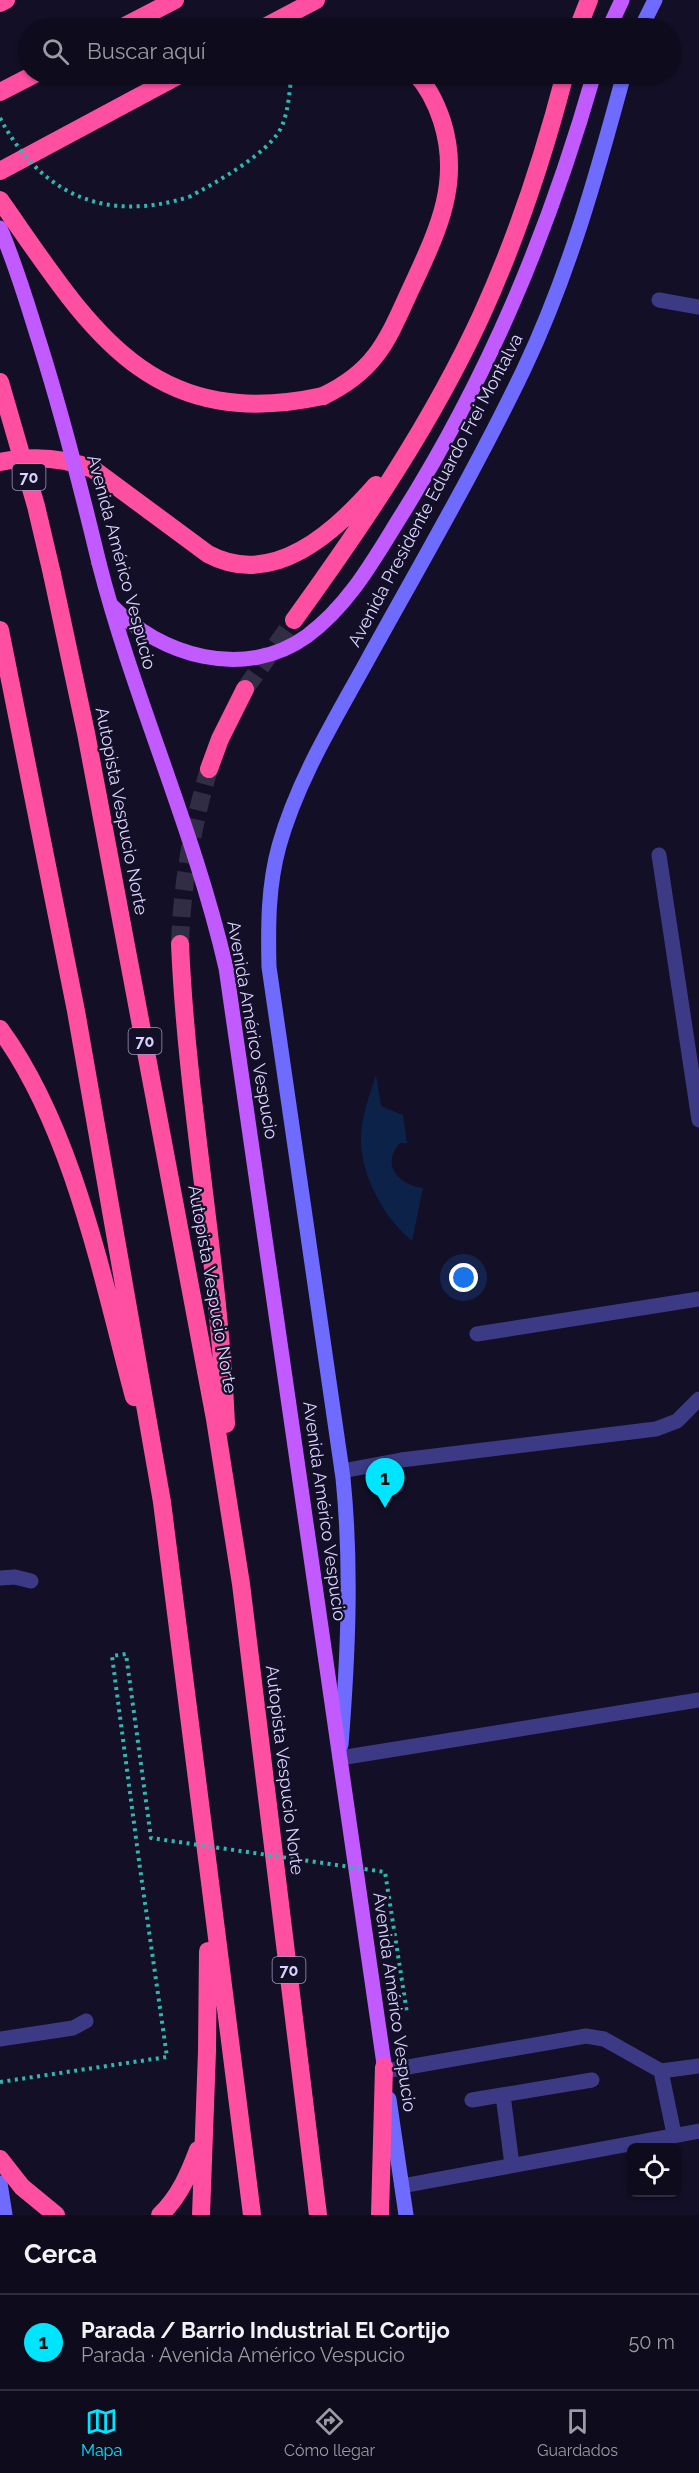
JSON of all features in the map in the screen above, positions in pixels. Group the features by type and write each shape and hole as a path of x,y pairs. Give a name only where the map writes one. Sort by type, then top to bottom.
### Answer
{"highway":[{"path":"0,3 6,0"},
{"path":"140,18 175,0"},
{"path":"282,18 316,0"},
{"path":"582,18 589,0"},
{"path":"0,92 18,83"},
{"path":"0,171 162,84"},
{"path":"0,200 76,307 111,345 140,369 194,395 236,404 279,404 323,396 344,386 361,374 388,338 437,233 449,186 449,158 446,133 437,105 423,84"},
{"path":"294,620 360,527 412,445 458,363 495,283 535,175 562,84"},
{"name":"Autopista Vespucio Norte","path":"0,381 36,506 86,734 195,1308 229,1510 267,1790 318,2215"},
{"path":"0,462 34,457 54,458 73,461 93,469 208,554 225,563 240,566 276,561 315,543 358,506 412,445"},
{"path":"0,630 76,1011 162,1502 252,2215"},
{"path":"209,769 220,739 245,689"},
{"path":"180,944 185,1019 218,1307 229,1510"},
{"path":"0,1029 35,1085 73,1180 98,1263 162,1502"},
{"path":"201,2215 208,1996 207,1859"},
{"path":"380,2215 385,2069"},
{"path":"160,2215 182,2187 203,2137"},
{"path":"0,2159 22,2187 56,2215"}],"main road":[{"path":"614,18 622,0"},
{"path":"646,18 655,0"},
{"path":"109,604 137,629 154,639 181,651 227,660 259,657 290,646 308,635 341,604 355,588 409,504 458,417 492,349 527,272 558,194 591,84"},
{"name":"Avenida Presidente Eduardo Frei Montalva","path":"279,847 295,801 320,747 431,547 525,367 584,218 621,84"},
{"name":"Avenida Américo Vespucio","path":"0,228 20,279 50,376 109,604 211,904 226,968 406,2215"},
{"name":"Avenida Américo Vespucio","path":"279,847 270,890 269,967 342,1471 350,1560 340,1758"},
{"path":"0,2183 5,2215"}],"lane":[{"path":"659,300 699,307"},
{"path":"659,855 699,1120"},
{"path":"477,1334 699,1299"},
{"path":"342,1471 400,1460 656,1429 677,1421 699,1399"},
{"path":"0,1578 15,1577 31,1581"},
{"path":"340,1758 699,1700"},
{"path":"0,2039 72,2028 86,2021"},
{"path":"385,2069 586,2036 604,2039 662,2071 699,2066"},
{"path":"662,2071 674,2134"},
{"path":"472,2100 592,2080"},
{"path":"503,2095 512,2164"},
{"path":"402,2186 699,2131"}],"path":[{"path":"0,118 22,154 55,185 89,200 129,207 156,206 189,196 249,160 274,138 286,112 290,84"},
{"path":"0,2082 167,2057 112,1656 126,1654 151,1838 385,1872 407,2013"}],"water":[{"path":"376,1075 381,1106 403,1115 407,1143 400,1143 394,1151 392,1166 395,1173 406,1183 423,1188 412,1241 401,1231 383,1207 364,1164 361,1134"}],"tunnel":[{"path":"245,689 294,620"},
{"path":"180,944 189,856 209,769"}],"place":[{"name":"Parada / Barrio Industrial El Cortijo","path":"385,1508"}]}
